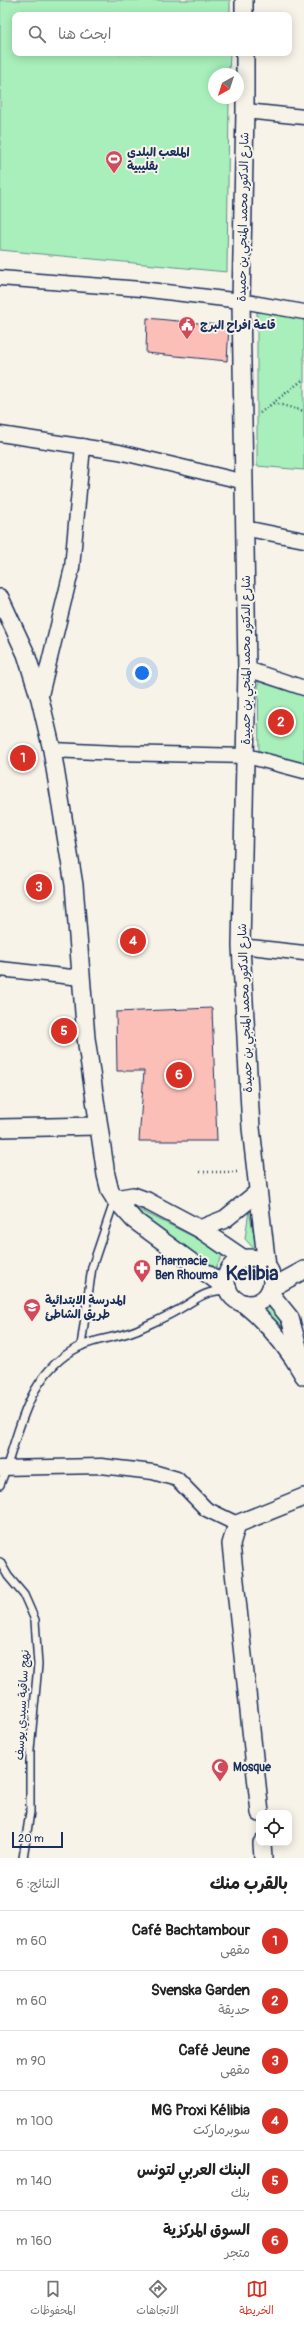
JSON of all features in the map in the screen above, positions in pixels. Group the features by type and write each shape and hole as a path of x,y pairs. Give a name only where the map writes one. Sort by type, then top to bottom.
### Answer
{"street":[{"path":"244,0 244,12"},
{"name":"شارع الدكتور محمد المنجي بن حميدة","path":"245,56 241,301 245,482 244,528 247,756 240,946 245,1046 257,1193 268,1269"},
{"path":"245,111 304,117"},
{"path":"0,278 141,289 241,301 304,312"},
{"path":"0,434 119,452 245,482"},
{"path":"40,699 72,568 83,446"},
{"path":"244,528 304,540"},
{"path":"0,598 26,654 40,699 52,750 74,885 81,978 98,1126 106,1178 115,1199 134,1220 228,1289 234,1298 243,1303 272,1328 285,1344 304,1376"},
{"path":"247,669 304,688"},
{"path":"52,750 118,754 247,756 304,771"},
{"path":"240,946 304,952"},
{"path":"0,969 81,978"},
{"path":"0,1128 98,1126"},
{"path":"200,1229 225,1219 257,1193"},
{"path":"115,1199 133,1196 140,1198 200,1229 244,1259 259,1261 268,1269 272,1279 270,1290 290,1318 296,1334 304,1371"},
{"path":"228,1289 228,1274 232,1267 244,1259"},
{"path":"268,1269 304,1262"},
{"path":"243,1303 255,1303 261,1301 270,1290 304,1270"},
{"path":"4,1468 101,1466 153,1472 177,1479 206,1509 237,1524 304,1497"},
{"path":"237,1524 231,1544 260,1810"},
{"path":"262,1846 263,1858"}],"lane":[{"path":"81,1346 92,1267 115,1199"},
{"path":"0,1485 4,1468 24,1409 42,1377 72,1351 81,1346 131,1334 178,1310 199,1296 228,1289"},
{"name":"نهج ساقية سيدي يوسف","path":"0,1562 24,1595 35,1620 38,1665 30,1750 30,1812 23,1858"}],"path":[{"path":"244,414 257,414 274,403 304,379"},
{"path":"274,403 304,411"},
{"path":"200,1172 256,1171"}],"green space":[{"name":"الملعب البلدي بقليبية","path":"0,0 230,0 230,12 12,12 12,56 230,56 229,68 208,68 208,104 229,104 227,272 0,250"},
{"path":"257,306 304,310 304,470 257,466"},
{"path":"258,674 304,687 304,769 259,757"},
{"path":"132,1206 224,1252 213,1273"},
{"path":"249,1210 257,1252 245,1239"},
{"path":"278,1296 293,1337 266,1311"}],"building":[{"name":"قاعة افراح البرج","path":"147,318 229,326 227,361 146,353"},
{"path":"212,1008 217,1141 139,1141 144,1071 117,1071 116,1012"}],"place":[{"name":"الملعب البلدي بقليبية","path":"114,174"},
{"name":"قاعة افراح البرج","path":"187,340"},
{"name":"Svenska Garden","path":"281,722"},
{"name":"Café Bachtambour","path":"23,758"},
{"name":"Café Jeune","path":"39,887"},
{"name":"MG Proxi Kélibia","path":"133,941"},
{"name":"البنك العربي لتونس","path":"64,1031"},
{"name":"السوق المركزية","path":"179,1075"},
{"name":"Pharmacie Ben Rhouma","path":"142,1283"},
{"name":"المدرسة الابتدائية طريق الشاطئ","path":"32,1322"},
{"name":"Mosque","path":"220,1782"}],"district":[{"name":"Kelibia","path":"252,1273"}]}
